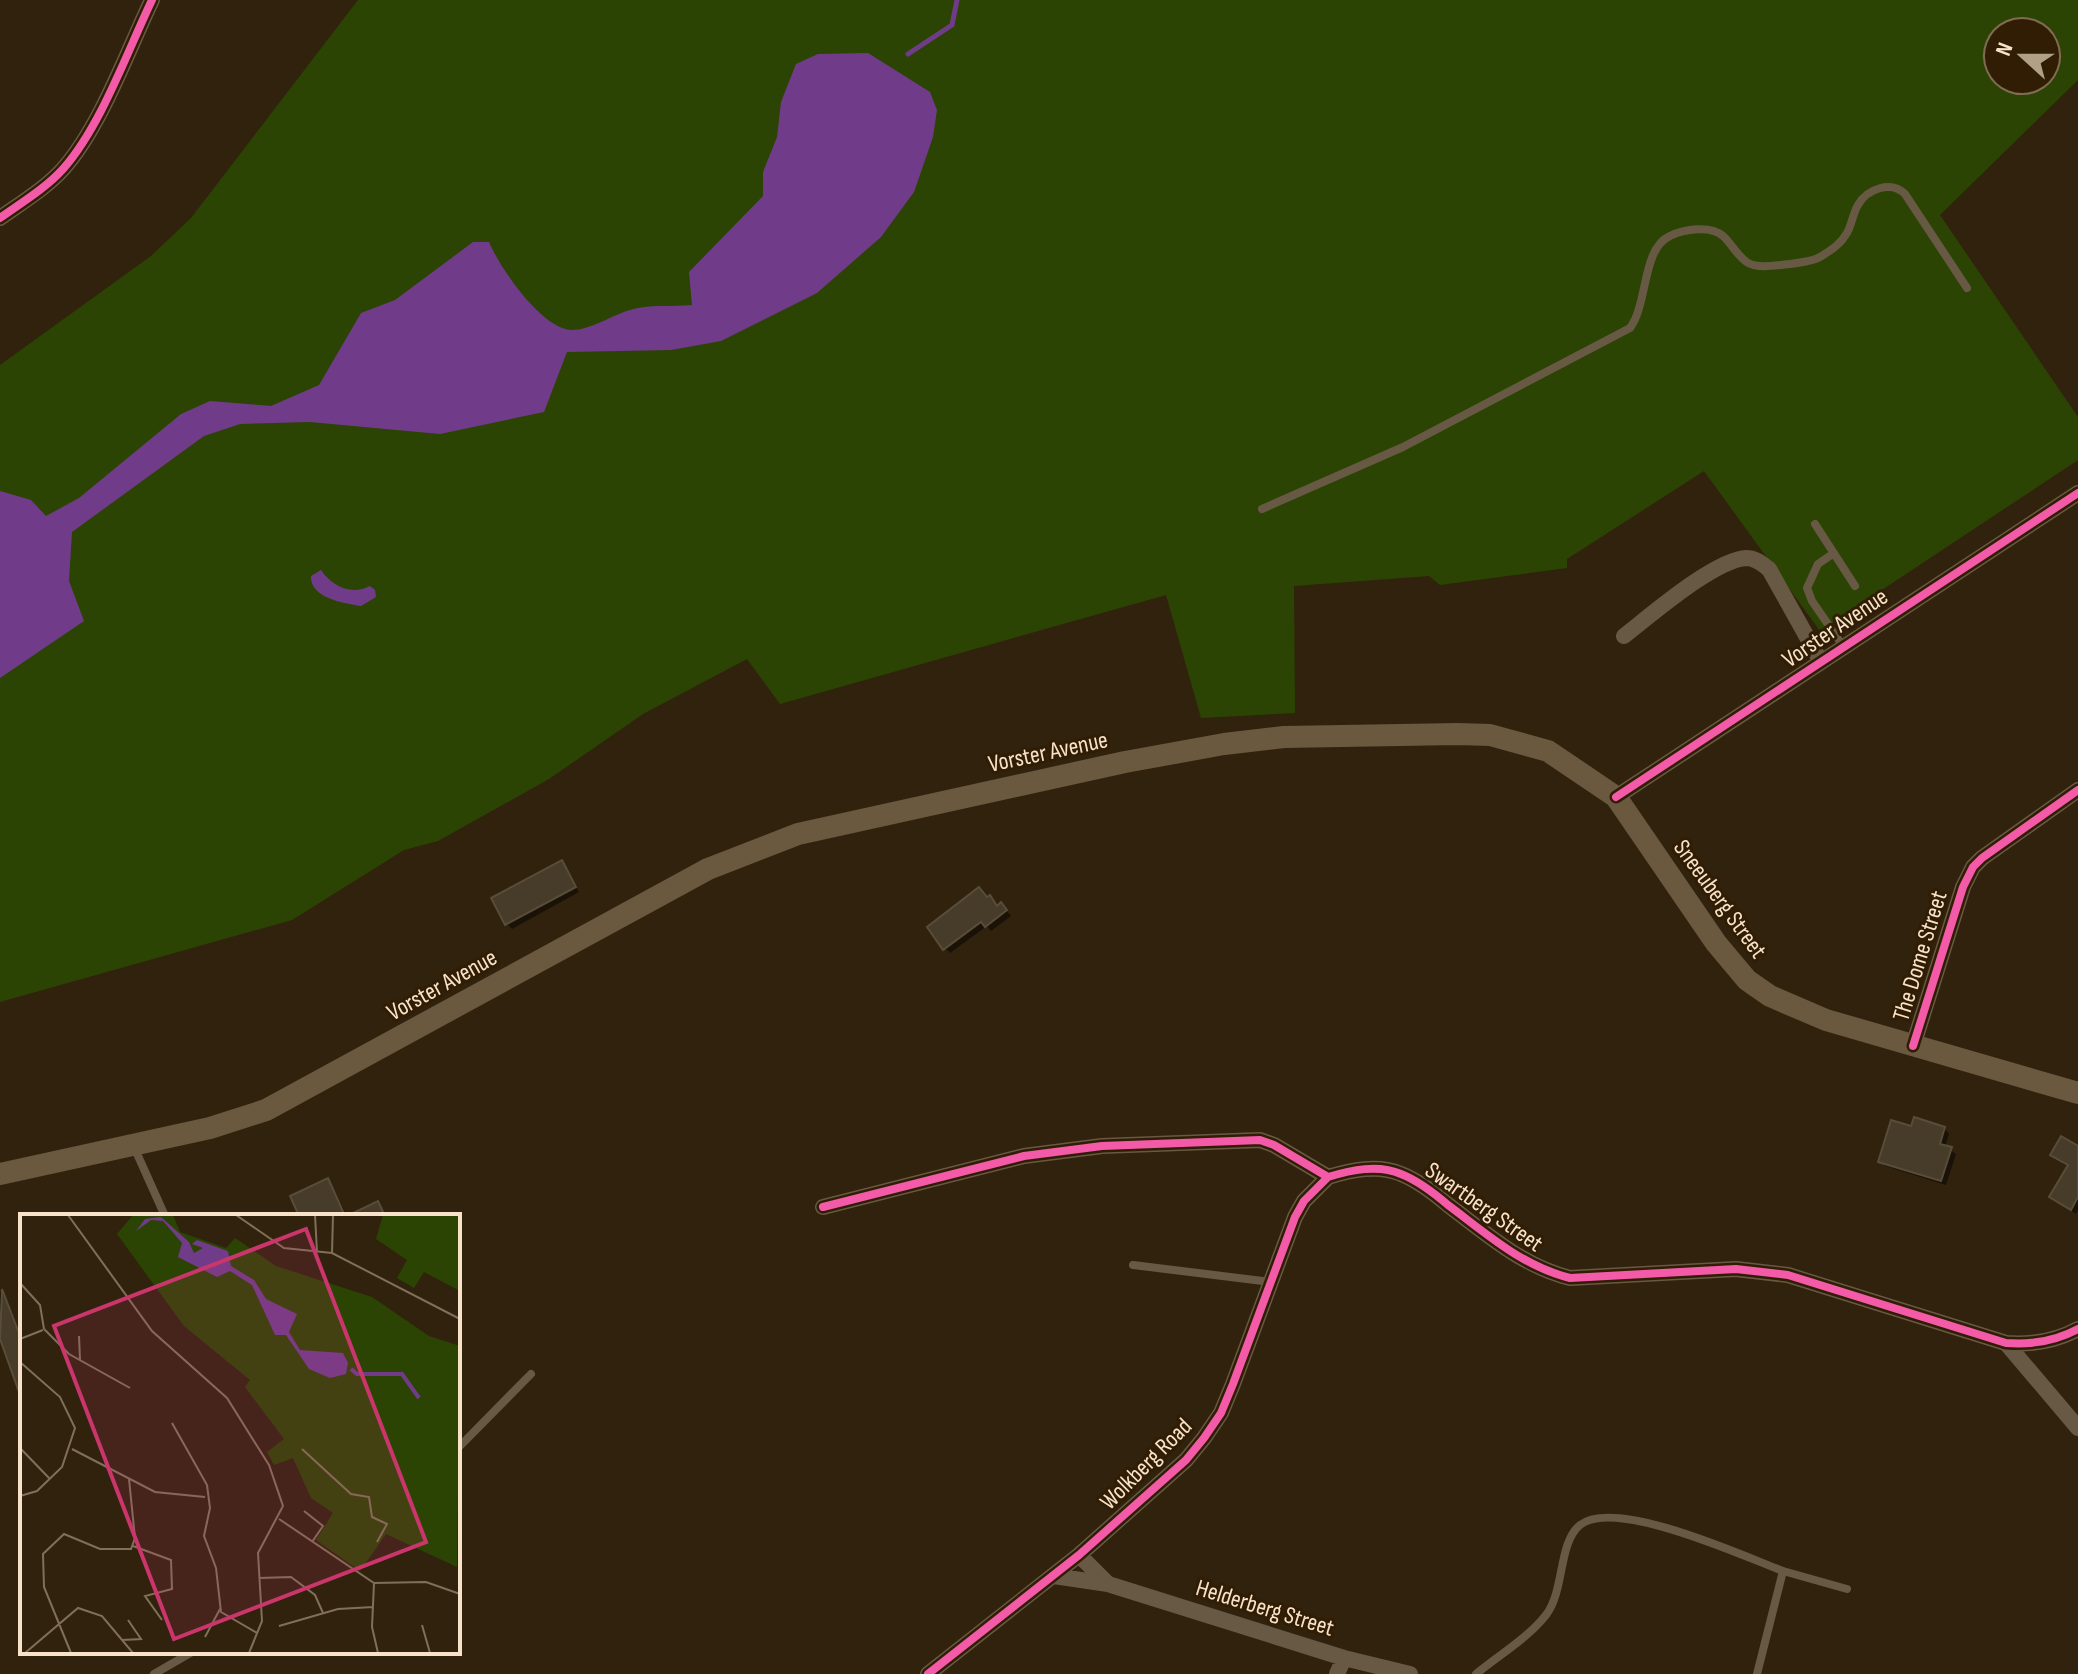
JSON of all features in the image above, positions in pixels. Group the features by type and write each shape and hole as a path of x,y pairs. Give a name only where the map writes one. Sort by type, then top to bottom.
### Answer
{"main road":[{"name":"Vorster Avenue","path":"0,1174 237,1121 277,1105 708,869 751,850 831,825 1125,762 1224,744 1284,737 1490,735 1548,751 1616,797"},
{"name":"Sneeuberg Street","path":"1616,797 1716,943 1747,980 1783,1003 1826,1020 2078,1093"}],"street":[{"path":"0,218 62,171 77,152 152,0"},
{"name":"Vorster Avenue","path":"1616,797 2078,493"},
{"path":"1624,636 1677,594 1709,574 1743,558 1755,559 1769,569 1821,662"},
{"name":"The Dome Street","path":"1913,1046 1963,887 1973,867 2078,790"},
{"path":"823,1207 1024,1156 1102,1146 1260,1140 1328,1177"},
{"name":"Swartberg Street","path":"1328,1177 1351,1170 1374,1169 1400,1173 1428,1189 1522,1261 1545,1272 1570,1278 1736,1269 1761,1271 1788,1275 2006,1343 2026,1344 2061,1338 2078,1329"},
{"name":"Wolkberg Road","path":"928,1674 1079,1555 1186,1460 1204,1438 1221,1413 1233,1384 1295,1217 1304,1201 1328,1177"},
{"path":"2006,1343 2078,1428"},
{"path":"1079,1555 1108,1584"},
{"name":"Helderberg Street","path":"1054,1576 1108,1584 1344,1658 1410,1674"},
{"path":"1337,1674 1344,1658"}],"lane":[{"path":"1262,509 1403,447 1630,328 1638,318 1655,249 1666,237 1686,230 1721,234 1750,264 1768,267 1814,260 1837,247 1865,196 1889,186 1900,188 1967,288"},
{"path":"1815,524 1855,586"},
{"path":"1834,553 1818,564 1807,588 1812,601 1843,646"},
{"path":"133,1145 164,1214"},
{"path":"1133,1265 1272,1282"},
{"path":"460,1446 531,1374"},
{"path":"1476,1674 1516,1643 1546,1614 1559,1590 1571,1536 1580,1525 1596,1517 1616,1516 1645,1521 1783,1571 1847,1589"},
{"path":"1757,1674 1783,1571"},
{"path":"154,1674 189,1654"}],"green space":[{"path":"358,0 2078,0 2078,80 2062,96 2062,16 1982,16 1982,96 2062,96 1940,215 2078,417 2078,460 1820,631 1704,471 1567,559 1567,568 1440,585 1429,576 1294,586 1295,713 1201,718 1166,595 780,704 747,659 643,714 549,779 438,841 404,850 292,920 0,1002 0,365 151,256 191,218"}],"shaded area":[{"path":"868,53 930,92 937,110 933,137 914,192 881,237 817,293 721,341 671,350 567,352 544,412 440,434 310,422 240,424 204,436 72,532 69,581 84,621 0,678 0,491 31,500 46,516 79,498 181,414 210,401 271,406 319,385 361,313 395,300 473,242 489,242 523,295 559,327 578,330 637,308 692,305 689,272 763,196 763,172 777,137 781,102 796,64 818,54"},
{"path":"321,570 342,588 356,590 370,586 375,590 376,597 361,606 329,598 316,590 312,583 311,576"}],"building":[{"path":"562,860 576,887 505,925 491,898"},
{"path":"979,887 987,897 990,895 997,906 1001,902 1007,910 985,927 981,922 943,950 927,927"},
{"path":"1914,1117 1945,1127 1940,1144 1952,1147 1941,1181 1878,1162 1891,1120 1911,1126"},
{"path":"2061,1136 2078,1146 2078,1197 2071,1210 2049,1197 2068,1165 2050,1155"},
{"path":"328,1178 344,1214 298,1214 290,1196"},
{"path":"378,1201 384,1214 351,1214"},
{"path":"2,1289 20,1336 20,1392 19,1392 0,1339"}],"waterway":[{"path":"908,54 952,25 957,0"}],"cycle path":[{"path":"0,218 49,183 77,152 112,88 152,0"},
{"path":"1616,797 2078,493"},
{"path":"1913,1046 1963,887 1973,867 2078,790"},
{"path":"823,1207 1024,1156 1102,1146 1260,1140 1328,1177 1374,1169 1408,1177 1521,1257 1570,1278 1736,1269 1788,1275 2006,1343 2044,1341 2078,1329"},
{"path":"928,1674 1079,1555 1186,1460 1204,1438 1221,1413 1233,1384 1295,1217 1304,1201 1328,1177"}]}
